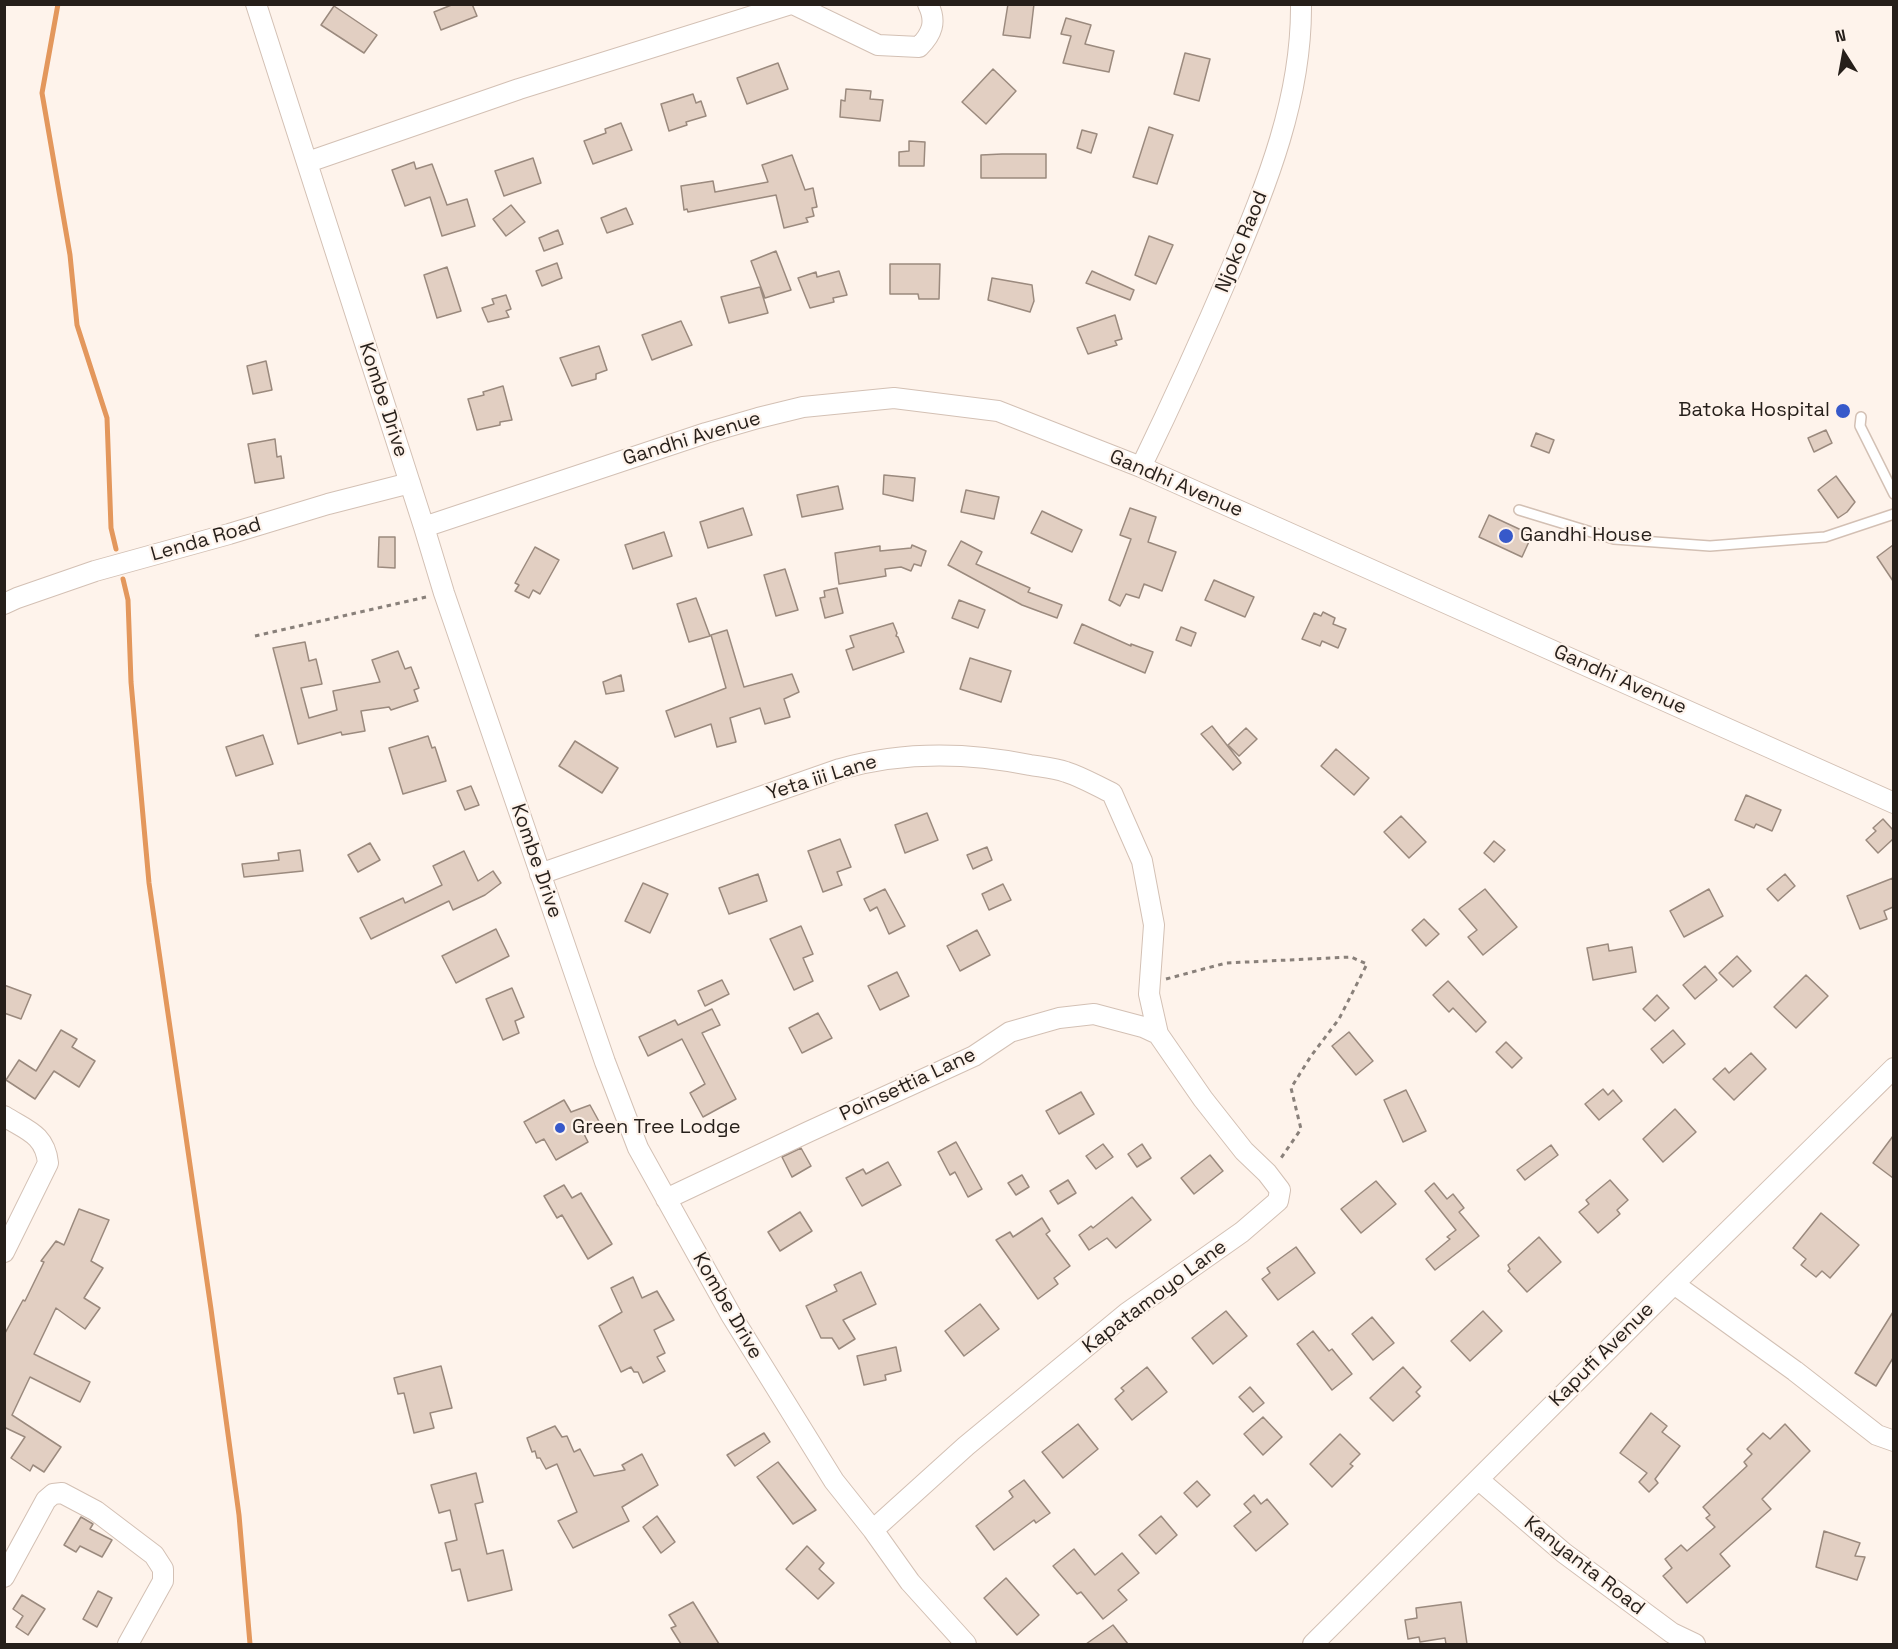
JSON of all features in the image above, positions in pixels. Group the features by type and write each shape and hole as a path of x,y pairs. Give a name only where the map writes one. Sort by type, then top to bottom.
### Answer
{"street":[{"name":"Kombe Drive","path":"256,4 444,593 605,1062 638,1148 731,1315 828,1471 910,1582 966,1644"},
{"path":"308,162 519,89 792,4 878,45 919,47 930,36 932,17 928,4"},
{"name":"Njoko Raod","path":"1141,467 1194,356 1272,168 1291,101 1301,24 1301,4"},
{"name":"Gandhi Avenue","path":"424,527 706,433 803,407 894,398 998,411 1141,467 1893,803"},
{"name":"Lenda Road","path":"4,604 95,571 328,504 410,483"},
{"name":"Yeta iii Lane","path":"540,874 868,761 913,755 953,755 996,758 1066,771 1112,793 1142,861 1154,925 1149,994 1158,1034"},
{"name":"Poinsettia Lane","path":"666,1199 808,1131 974,1056 1010,1032 1059,1018 1094,1014 1143,1027 1158,1034"},
{"name":"Kapatamoyo Lane","path":"873,1530 966,1446 1127,1313 1242,1232 1278,1201 1280,1190 1267,1173 1244,1151 1203,1099 1158,1034"},
{"name":"Kapufi Avenue","path":"1313,1644 1893,1068"},
{"path":"4,1116 39,1138 46,1149 48,1163 4,1252"},
{"path":"1674,1284 1795,1371 1876,1435 1893,1441"},
{"name":"Kanyanta Road","path":"1479,1480 1564,1553 1672,1633 1695,1644"},
{"path":"4,1577 45,1500 53,1494 62,1493 96,1511 154,1555 163,1569 163,1581 128,1644"}],"lane":[{"path":"1861,417 1860,426 1893,494"},
{"path":"1519,510 1614,539 1710,546 1825,537 1893,514"}],"path":[{"path":"255,636 444,593"},
{"path":"1150,983 1226,963 1351,957 1366,964 1339,1019 1311,1056 1291,1088 1301,1129 1282,1158 1267,1173"}],"building":[{"path":"454,4 472,4 477,16 441,30 434,12"},
{"path":"1008,4 1034,4 1030,38 1003,35"},
{"path":"334,6 377,35 364,53 321,25"},
{"path":"1066,18 1091,25 1085,44 1114,51 1109,72 1063,63 1071,36 1061,34"},
{"path":"1185,53 1210,59 1199,101 1174,94"},
{"path":"778,63 788,89 747,104 737,78"},
{"path":"993,69 1016,91 986,124 962,102"},
{"path":"846,89 871,91 870,99 883,100 880,121 840,117 841,100 845,101"},
{"path":"693,94 696,103 701,101 706,116 686,122 687,125 669,131 661,104"},
{"path":"621,123 632,150 593,164 584,141 606,133 605,129"},
{"path":"1149,127 1173,135 1157,184 1133,177"},
{"path":"1082,130 1097,134 1091,153 1077,148"},
{"path":"909,141 925,142 924,166 899,166 899,152 909,151"},
{"path":"1046,154 1046,178 981,178 981,155"},
{"path":"792,155 805,190 813,188 817,207 812,208 814,216 806,218 808,222 784,228 776,195 688,212 687,209 684,210 681,186 713,181 715,192 768,182 762,165"},
{"path":"533,158 541,183 504,196 495,171"},
{"path":"414,162 416,169 432,164 447,205 467,199 475,226 442,236 430,197 405,206 392,170"},
{"path":"511,205 525,222 506,236 493,219"},
{"path":"626,208 633,224 607,233 601,218"},
{"path":"558,230 563,244 544,251 539,238"},
{"path":"1149,236 1173,245 1156,284 1135,275"},
{"path":"776,251 791,290 765,298 751,261"},
{"path":"557,263 562,278 542,286 536,271"},
{"path":"890,264 940,264 939,299 919,299 918,294 890,294"},
{"path":"447,267 461,311 437,318 424,275"},
{"path":"839,271 847,295 833,298 834,302 810,308 798,278 816,272 817,277"},
{"path":"1092,271 1134,290 1130,300 1086,283"},
{"path":"992,278 1032,285 1034,301 1030,312 988,300"},
{"path":"760,287 768,313 729,323 721,297"},
{"path":"506,295 511,309 506,311 509,317 488,322 482,308 494,304 492,299"},
{"path":"1115,315 1122,339 1115,341 1117,345 1088,354 1077,328"},
{"path":"681,321 692,345 652,360 642,335"},
{"path":"599,346 607,370 596,374 596,379 572,386 560,358"},
{"path":"266,361 272,390 253,394 247,366"},
{"path":"503,386 512,420 477,430 468,399 484,395 483,392"},
{"path":"1826,430 1832,443 1814,452 1808,438"},
{"path":"1536,433 1554,440 1549,453 1531,446"},
{"path":"275,439 277,457 281,456 284,478 255,483 248,444"},
{"path":"884,475 915,478 913,501 883,494"},
{"path":"1836,476 1855,502 1838,518 1818,490"},
{"path":"838,486 843,509 802,517 797,495"},
{"path":"966,490 999,497 994,519 961,512"},
{"path":"743,508 752,535 708,548 700,522"},
{"path":"1130,508 1156,517 1148,542 1176,552 1162,591 1144,584 1139,598 1126,594 1120,606 1109,600 1131,539 1120,535"},
{"path":"1042,511 1082,530 1072,552 1031,533"},
{"name":"Gandhi House","path":"1489,515 1532,535 1522,557 1479,537"},
{"path":"664,532 672,556 633,569 625,545"},
{"path":"379,537 395,537 395,568 378,567"},
{"path":"961,541 982,552 976,564 1030,588 1028,592 1062,605 1057,618 1022,605 948,565"},
{"path":"912,545 926,551 921,566 914,564 911,571 901,567 885,569 886,576 839,584 835,553 880,546 880,551 911,548"},
{"path":"1893,545 1893,581 1877,557"},
{"path":"535,547 559,560 540,594 533,590 529,598 515,591 519,585 515,583"},
{"path":"785,569 798,610 776,616 764,575"},
{"path":"1214,580 1254,597 1245,617 1205,600"},
{"path":"837,588 843,613 825,618 820,598 825,597 824,591"},
{"path":"696,598 710,636 689,642 677,604"},
{"path":"959,600 985,610 978,628 952,618"},
{"path":"1323,612 1335,618 1333,624 1346,629 1338,648 1322,641 1320,646 1302,639 1314,613 1321,616"},
{"path":"893,623 896,636 904,652 853,670 846,650 854,647 850,636"},
{"path":"1082,624 1131,646 1131,644 1153,652 1145,673 1074,643"},
{"path":"1181,627 1196,633 1191,646 1176,640"},
{"path":"727,630 744,687 792,674 799,692 784,699 790,717 765,724 760,708 730,718 736,742 717,747 711,724 675,737 666,711 726,688 711,635"},
{"path":"305,642 309,661 316,659 322,684 301,688 309,718 337,710 333,691 380,682 372,660 398,651 405,669 411,667 419,688 414,690 418,701 391,710 389,707 361,711 365,731 342,735 341,732 298,744 273,648"},
{"path":"970,658 1011,671 1001,702 960,689"},
{"path":"621,675 624,691 606,694 603,682"},
{"path":"1212,726 1241,763 1233,770 1201,734"},
{"path":"1246,728 1257,739 1239,756 1228,745"},
{"path":"263,735 273,764 236,776 226,747"},
{"path":"428,736 432,748 435,747 446,781 403,794 389,748"},
{"path":"575,741 618,768 602,793 559,766"},
{"path":"1336,749 1369,778 1354,795 1321,766"},
{"path":"471,786 479,805 465,810 457,791"},
{"path":"1746,795 1781,810 1772,831 1756,824 1754,828 1735,820"},
{"path":"927,813 938,840 905,853 895,825"},
{"path":"1401,816 1426,842 1409,858 1384,832"},
{"path":"1883,819 1893,830 1893,839 1878,853 1866,840 1876,831 1873,828"},
{"path":"840,839 851,867 837,872 842,885 823,892 808,851"},
{"path":"1494,841 1505,850 1494,862 1484,853"},
{"path":"370,843 380,860 358,872 348,855"},
{"path":"987,847 992,860 973,869 967,855"},
{"path":"300,850 303,871 244,877 242,864 279,860 278,853"},
{"path":"464,851 478,881 493,871 501,883 485,895 453,910 449,901 371,939 360,918 403,898 405,903 442,885 433,866"},
{"path":"758,874 767,901 729,914 719,888"},
{"path":"1785,874 1795,886 1778,901 1767,889"},
{"path":"1893,878 1893,907 1884,911 1887,919 1860,929 1847,896"},
{"path":"643,883 668,894 650,933 625,921"},
{"path":"1003,884 1011,900 989,910 982,894"},
{"path":"885,889 905,926 889,934 877,907 870,911 864,899"},
{"path":"1485,889 1517,927 1483,955 1468,937 1477,930 1459,909"},
{"path":"1709,889 1723,916 1684,937 1670,911"},
{"path":"1424,919 1439,934 1426,946 1412,930"},
{"path":"801,926 813,954 803,958 813,981 794,990 770,939"},
{"path":"496,929 509,956 456,983 442,956"},
{"path":"977,930 990,955 960,971 947,946"},
{"path":"1608,944 1609,951 1632,947 1636,972 1593,980 1587,948"},
{"path":"1737,956 1751,971 1733,987 1719,973"},
{"path":"1705,966 1717,980 1695,999 1683,985"},
{"path":"897,972 909,996 880,1010 868,986"},
{"path":"1806,975 1828,996 1796,1028 1774,1007"},
{"path":"722,980 729,994 705,1006 698,991"},
{"path":"1448,981 1486,1022 1476,1032 1453,1008 1449,1012 1433,995"},
{"path":"4,985 31,995 21,1019 4,1013"},
{"path":"512,988 524,1017 515,1021 519,1033 503,1040 486,999"},
{"path":"1657,995 1669,1008 1655,1021 1643,1009"},
{"path":"712,1009 720,1025 702,1033 736,1099 703,1117 690,1093 705,1084 682,1039 648,1056 639,1037 675,1020 678,1025"},
{"path":"818,1013 832,1038 802,1053 789,1028"},
{"path":"61,1030 77,1039 72,1047 95,1061 79,1087 54,1071 35,1099 6,1080 19,1060 36,1071"},
{"path":"1673,1030 1685,1044 1663,1063 1651,1049"},
{"path":"1349,1032 1373,1061 1356,1075 1332,1046"},
{"path":"1506,1042 1522,1058 1512,1068 1496,1052"},
{"path":"1751,1053 1766,1069 1734,1100 1713,1079 1725,1068 1729,1073"},
{"path":"1603,1089 1608,1095 1613,1090 1622,1101 1599,1120 1585,1104"},
{"path":"1406,1090 1426,1131 1403,1142 1384,1100"},
{"path":"1081,1092 1094,1114 1059,1134 1046,1111"},
{"path":"564,1100 571,1112 590,1105 601,1125 583,1132 588,1142 556,1160 544,1139 536,1143 524,1122"},
{"path":"1675,1109 1696,1132 1663,1162 1643,1139"},
{"path":"1893,1136 1893,1178 1873,1163"},
{"path":"956,1142 982,1189 968,1197 955,1172 950,1175 938,1152"},
{"path":"1103,1144 1113,1157 1096,1169 1086,1156"},
{"path":"1142,1144 1151,1158 1137,1167 1128,1154"},
{"path":"1551,1145 1558,1155 1525,1180 1517,1170"},
{"path":"801,1148 811,1166 792,1177 782,1157"},
{"path":"1210,1155 1223,1171 1194,1194 1181,1178"},
{"path":"888,1162 901,1185 862,1206 846,1178 863,1169 866,1174"},
{"path":"1022,1175 1029,1187 1016,1195 1008,1183"},
{"path":"1068,1180 1076,1193 1058,1204 1050,1191"},
{"path":"1610,1180 1628,1200 1617,1210 1620,1214 1598,1233 1579,1212 1589,1204 1586,1200"},
{"path":"1376,1181 1396,1204 1361,1233 1341,1209"},
{"path":"1434,1183 1447,1199 1453,1194 1464,1208 1459,1212 1479,1236 1435,1270 1426,1259 1450,1239 1447,1237 1456,1230 1425,1191"},
{"path":"564,1185 572,1198 581,1193 612,1244 588,1259 562,1215 557,1218 544,1196"},
{"path":"1132,1197 1151,1220 1116,1248 1107,1238 1089,1250 1079,1235 1091,1226 1093,1228"},
{"path":"79,1209 109,1220 91,1261 103,1268 84,1298 100,1308 85,1329 56,1308 34,1354 90,1382 80,1402 30,1377 12,1415 61,1447 44,1472 33,1465 30,1471 11,1458 25,1437 6,1428 4,1430 4,1335 23,1300 25,1301 44,1262 41,1261 56,1241 64,1245"},
{"path":"800,1212 812,1231 780,1251 768,1232"},
{"path":"1821,1213 1859,1245 1830,1278 1822,1271 1816,1277 1801,1265 1806,1259 1793,1248"},
{"path":"1042,1218 1050,1231 1046,1234 1070,1266 1054,1278 1058,1284 1038,1299 996,1240 1010,1232 1013,1237"},
{"path":"1539,1237 1561,1262 1527,1292 1508,1271 1510,1269 1508,1265"},
{"path":"1296,1247 1315,1273 1278,1300 1262,1279 1270,1273 1267,1268"},
{"path":"861,1272 876,1304 843,1320 855,1339 839,1349 832,1338 821,1338 806,1306 837,1291 834,1285"},
{"path":"633,1277 642,1298 657,1291 674,1320 654,1330 665,1353 657,1357 665,1371 643,1383 638,1372 634,1372 631,1367 621,1372 599,1326 622,1312 611,1288"},
{"path":"980,1304 999,1329 964,1356 945,1331"},
{"path":"1226,1311 1247,1336 1213,1364 1192,1338"},
{"path":"1483,1311 1502,1331 1470,1361 1451,1341"},
{"path":"1893,1312 1893,1358 1876,1386 1855,1373"},
{"path":"1372,1317 1394,1343 1373,1360 1352,1334"},
{"path":"1313,1331 1329,1351 1332,1349 1352,1374 1332,1390 1297,1344"},
{"path":"896,1347 901,1371 885,1375 886,1380 864,1385 857,1356"},
{"path":"441,1366 452,1408 430,1413 434,1428 414,1433 404,1393 398,1394 394,1378"},
{"path":"1147,1367 1167,1392 1132,1420 1115,1399 1124,1391 1121,1388"},
{"path":"1403,1367 1421,1387 1416,1392 1420,1396 1393,1421 1370,1398"},
{"path":"1250,1387 1264,1403 1253,1412 1239,1397"},
{"path":"1651,1413 1667,1426 1662,1432 1680,1446 1655,1479 1658,1483 1649,1492 1639,1482 1647,1473 1620,1453"},
{"path":"1263,1417 1282,1437 1263,1455 1244,1434"},
{"path":"1078,1424 1098,1449 1063,1478 1042,1452"},
{"path":"1785,1424 1810,1451 1762,1499 1771,1509 1720,1554 1730,1566 1687,1603 1663,1576 1672,1568 1665,1559 1681,1545 1687,1551 1715,1527 1706,1518 1710,1515 1703,1507 1747,1466 1744,1462 1752,1454 1747,1449 1763,1433 1770,1439"},
{"path":"555,1426 562,1437 567,1436 574,1452 580,1449 594,1476 625,1470 622,1465 642,1454 658,1485 622,1507 629,1521 573,1548 558,1521 577,1512 557,1464 546,1469 540,1458 537,1458 535,1451 532,1452 527,1438"},
{"path":"764,1433 770,1442 735,1466 727,1455"},
{"path":"1340,1434 1360,1454 1350,1464 1353,1466 1332,1487 1310,1464"},
{"path":"778,1462 816,1510 793,1524 757,1477"},
{"path":"476,1473 483,1502 475,1504 487,1554 503,1550 512,1590 468,1601 460,1569 452,1571 445,1543 457,1540 450,1510 439,1513 431,1485"},
{"path":"1024,1480 1050,1513 1036,1523 1034,1520 994,1550 976,1526 1013,1497 1009,1491"},
{"path":"1197,1481 1210,1495 1197,1507 1184,1493"},
{"path":"1254,1495 1261,1504 1267,1499 1288,1524 1256,1551 1234,1526 1251,1512 1244,1504"},
{"path":"657,1516 675,1542 661,1553 643,1527"},
{"path":"1161,1516 1177,1535 1156,1554 1139,1535"},
{"path":"81,1517 93,1524 90,1529 112,1540 102,1557 80,1546 76,1552 64,1545"},
{"path":"1824,1531 1860,1543 1855,1556 1865,1557 1857,1580 1816,1567"},
{"path":"807,1546 824,1563 819,1569 834,1583 818,1599 786,1569"},
{"path":"1074,1549 1095,1575 1122,1553 1139,1573 1118,1590 1127,1600 1103,1619 1081,1592 1077,1594 1053,1566"},
{"path":"1006,1578 1039,1615 1017,1635 984,1598"},
{"path":"98,1591 112,1598 97,1627 83,1619"},
{"path":"22,1595 45,1609 28,1635 16,1627 23,1616 13,1609"},
{"path":"693,1602 719,1644 681,1644 671,1628 676,1626 669,1615"},
{"path":"1461,1602 1467,1644 1446,1644 1445,1638 1420,1642 1419,1637 1408,1639 1405,1620 1417,1618 1416,1608"},
{"path":"1113,1625 1128,1644 1086,1644"}],"waterway":[{"path":"58,4 42,93 70,255 77,325 107,418 111,528 116,549"},
{"path":"123,579 128,600 131,682 149,883 239,1515 250,1644"}],"place":[{"name":"Batoka Hospital","path":"1843,411"},
{"name":"Gandhi House","path":"1506,536"},
{"name":"Green Tree Lodge","path":"560,1128"}]}
